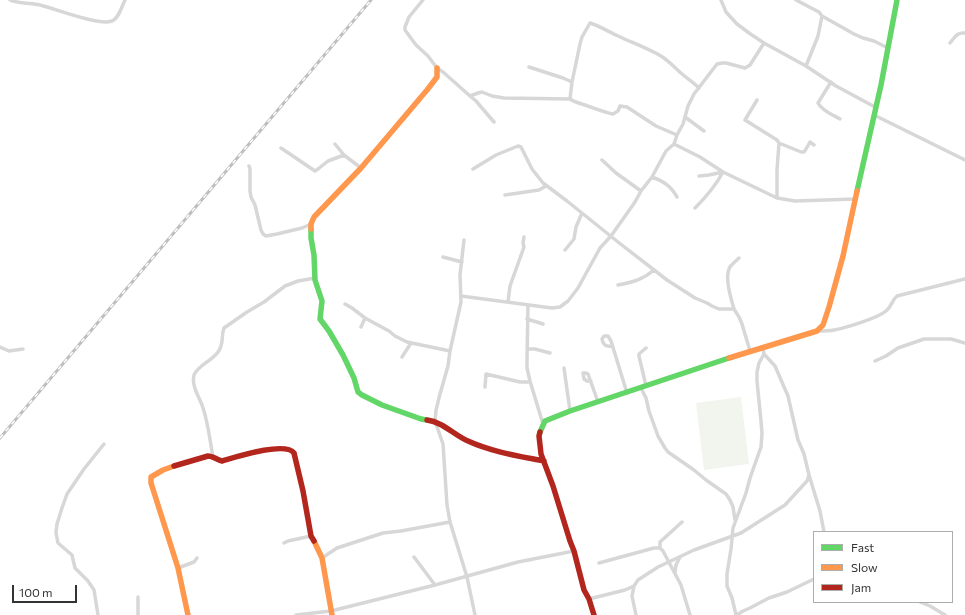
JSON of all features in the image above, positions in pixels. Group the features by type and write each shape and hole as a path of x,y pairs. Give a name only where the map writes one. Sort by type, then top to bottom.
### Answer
{"street":[{"path":"10,0 40,5 93,20 111,21 116,18 125,0"},
{"path":"423,0 409,17 405,26 407,34 437,68 476,101 494,122"},
{"path":"721,0 726,12 749,33 875,108"},
{"path":"796,0 819,12 822,16 854,34 888,48"},
{"path":"817,331 823,325 843,256 874,115 897,0"},
{"path":"806,66 818,36 822,16"},
{"path":"570,99 580,44 590,23 661,56 692,80 699,88"},
{"path":"950,43 958,34 965,34"},
{"path":"460,296 552,308 560,307 568,301 578,288 600,248 611,236 635,202 641,190 652,177 666,151 674,144 694,94 717,64 726,63 745,68 750,64 764,43"},
{"path":"529,67 572,82"},
{"path":"437,68 438,73 435,80 407,114 361,168 314,217 311,224 311,238 314,254 315,278 322,301 320,318 343,355 354,378 358,392 362,395 382,405 421,419 435,421 468,441 476,444 523,458 544,461"},
{"path":"831,82 818,103 824,110 840,119"},
{"path":"470,96 482,92 492,96 504,98 570,99 573,102 586,105 602,112 613,114 618,111 620,106 627,108 656,126 677,135"},
{"path":"757,100 745,120 777,140 778,143 801,152 804,152 810,142 814,144"},
{"path":"874,115 965,160"},
{"path":"685,117 704,131"},
{"path":"777,198 778,143"},
{"path":"335,144 344,155 361,168"},
{"path":"674,144 700,157 723,172 777,198 795,200 855,198"},
{"path":"473,168 496,155 518,146 521,147 532,169 546,186 567,200 667,280 688,294 712,306 719,309 734,309"},
{"path":"281,148 315,171 328,161 344,155"},
{"path":"602,160 616,173 641,190"},
{"path":"249,166 251,197 255,205 263,234 266,236 277,234 302,228 311,224"},
{"path":"699,176 723,172"},
{"path":"695,208 702,202 723,172"},
{"path":"652,177 663,182 673,190 677,197"},
{"path":"506,194 539,190 546,186"},
{"path":"565,250 574,239 576,227 582,213"},
{"path":"508,302 510,286 524,247 524,237"},
{"path":"464,240 460,282 461,302 448,366 436,410 435,421 443,444 447,505 450,522 468,576 474,615"},
{"path":"443,257 462,262"},
{"path":"739,258 731,265 728,272 728,282 734,309 742,324 750,351"},
{"path":"618,286 638,281 654,270"},
{"path":"213,457 204,408 193,382 197,370 220,350 224,328 264,302 285,286 298,281 315,278"},
{"path":"594,615 589,599 584,590 574,551 540,447 539,436 545,421 570,411 750,351 764,351 817,331 834,330 865,321 889,309 892,300 897,296 965,279"},
{"path":"344,304 407,342 450,351"},
{"path":"528,305 527,368 543,424"},
{"path":"361,327 365,318"},
{"path":"527,319 543,324"},
{"path":"875,361 898,348 924,339 951,339 965,343"},
{"path":"402,357 411,343"},
{"path":"612,346 627,393"},
{"path":"0,348 9,351 23,349"},
{"path":"646,348 639,354 643,387 649,412 658,436 668,452 726,494 733,507 735,521"},
{"path":"527,349 535,349 550,353"},
{"path":"764,351 775,366 788,396 798,440 804,454 820,511 824,531"},
{"path":"764,351 757,372 762,433 761,447 733,528 726,582 737,615 769,598 788,592 813,580"},
{"path":"564,368 570,411"},
{"path":"485,387 486,374 520,382 530,382"},
{"path":"590,381 598,402"},
{"path":"98,615 94,590 76,568 72,555 58,543 56,533 67,494 84,469 104,444"},
{"path":"188,615 178,568 150,480 153,476 175,466 208,456 222,461 257,452 287,449 293,451 297,464 311,536 322,558 331,613"},
{"path":"636,615 632,596 634,586 638,580 680,556 700,547 742,533 785,504 807,481 809,475"},
{"path":"322,558 337,548 383,533 450,522"},
{"path":"682,522 660,542 660,548 663,550 681,585 690,615"},
{"path":"284,543 311,536"},
{"path":"598,562 654,548 660,548"},
{"path":"296,615 331,613 518,562 574,551"},
{"path":"676,574 676,565 680,556"},
{"path":"414,557 435,585"},
{"path":"178,568 194,562 197,558"},
{"path":"589,599 625,590 634,586"},
{"path":"625,590 632,596"},
{"path":"138,597 138,615"},
{"path":"922,603 945,615"}],"shaded area":[{"path":"741,397 749,464 704,470 696,403"}],"railway":[{"path":"0,438 371,0"}],"traffic: fast":[{"path":"857,191 881,85 897,0"},
{"path":"311,229 315,280 322,301 320,319 343,355 354,378 358,392 382,405 427,420"},
{"path":"540,432 545,421 570,411 729,358"}],"traffic: slow":[{"path":"311,229 311,224 314,217 361,168 427,90 437,77 437,68"},
{"path":"729,358 817,331 823,325 843,256 857,191"},
{"path":"174,466 151,477 151,483 178,568 188,615"},
{"path":"314,541 322,558 332,615"}],"traffic: jam":[{"path":"427,420 438,423 477,445 544,461"},
{"path":"540,432 541,454 574,551 584,590 589,599 594,615"},
{"path":"174,466 208,456 222,461 271,449 289,450 294,453 311,536 314,541"}]}
